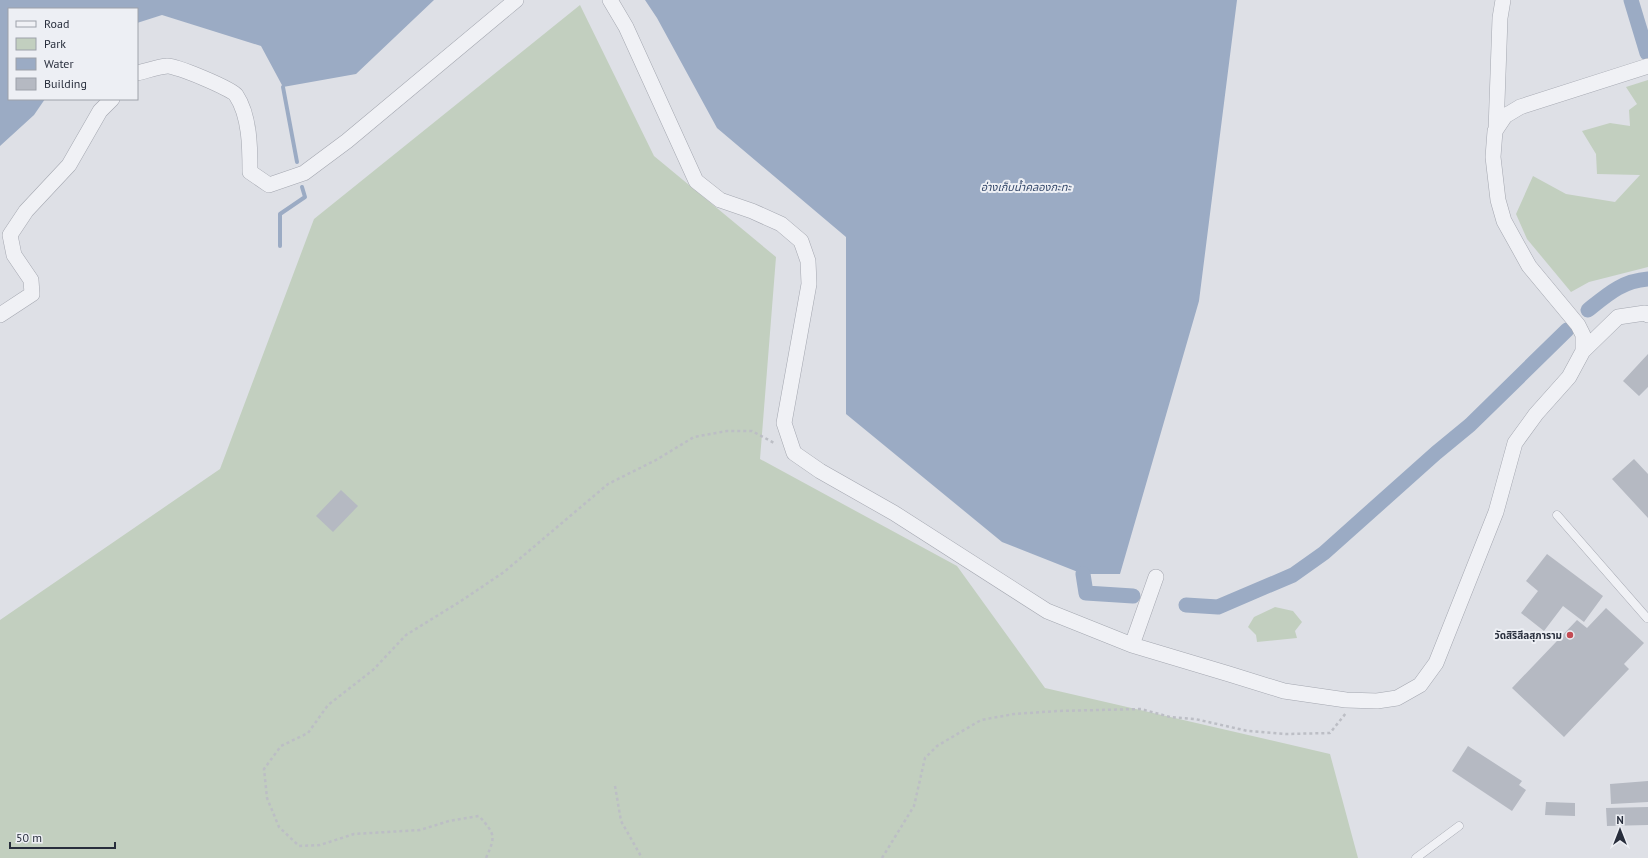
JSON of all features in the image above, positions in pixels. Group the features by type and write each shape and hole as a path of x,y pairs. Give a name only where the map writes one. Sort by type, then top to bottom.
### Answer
{"street":[{"path":"138,73 168,65 199,76 236,94 244,110 250,144 250,172 269,185 304,173 347,141 516,0"},
{"path":"610,0 626,27 696,181 720,200 752,211 781,224 801,241 808,261 809,284 784,423 794,453 820,471 894,513 1047,611 1132,645 1284,691 1356,701 1377,701 1398,698 1420,685 1436,663 1496,512 1515,443 1536,414 1569,377 1583,351 1618,317 1645,313 1648,315"},
{"path":"1503,0 1500,18 1496,131 1493,157 1498,200 1504,221 1529,266 1583,334 1583,351"},
{"path":"1496,131 1505,116 1520,106 1648,66"},
{"path":"0,315 32,294 31,280 14,255 10,235 26,211 69,165 100,111 111,100"},
{"path":"1132,645 1156,577"}],"lane":[{"path":"1557,515 1648,618"},
{"path":"1416,858 1459,826"}],"path":[{"path":"486,858 494,842 490,829 479,816 449,821 420,830 354,834 320,845 299,846 279,827 267,798 264,769 281,746 308,733 328,705 373,670 406,635 504,572 608,484 656,460 694,437 727,431 752,431 794,453"},
{"path":"882,858 914,806 925,758 937,746 981,720 1014,714 1083,711 1103,708 1141,708 1170,717 1195,719 1248,731 1286,734 1330,733 1356,701"},
{"path":"615,786 621,821 642,858"}],"green space":[{"path":"580,5 654,156 776,257 760,459 957,566 1045,688 1330,754 1358,858 0,858 0,620 220,469 314,219"},
{"path":"1648,80 1648,267 1589,282 1571,292 1527,239 1516,214 1533,176 1566,194 1615,202 1640,175 1597,174 1596,154 1582,131 1610,123 1630,126 1629,110 1637,104 1626,87"},
{"path":"1275,607 1293,611 1302,622 1295,631 1297,638 1257,642 1256,635 1248,627 1254,617"}],"water":[{"path":"0,0 434,0 356,74 283,87 261,46 162,15 138,23 138,8 8,8 8,100 44,100 34,115 0,146"},
{"name":"อ่างเก็บน้ำคลองกะทะ","path":"645,0 1237,0 1199,301 1120,574 1083,574 1002,542 846,414 846,237 717,128 657,18"}],"building":[{"path":"1648,354 1648,387 1639,396 1623,381"},
{"path":"1634,459 1648,474 1648,518 1612,479"},
{"path":"341,490 358,506 333,532 316,516"},
{"path":"1547,554 1603,596 1584,622 1563,606 1544,631 1521,613 1538,591 1526,581"},
{"path":"1606,608 1644,643 1624,664 1629,669 1564,737 1512,688 1577,620 1587,628"},
{"path":"1468,746 1522,781 1519,785 1526,790 1512,811 1452,771"},
{"path":"1648,781 1648,802 1611,804 1610,784"},
{"path":"1546,802 1575,803 1575,816 1545,815"},
{"path":"1648,807 1648,825 1607,826 1606,808"}],"waterway":[{"path":"1631,0 1647,53"},
{"path":"283,87 297,162"},
{"path":"280,246 280,214 305,197 302,187"},
{"path":"1588,310 1623,285 1630,282 1648,279"},
{"path":"1186,605 1218,607 1293,575 1324,553 1436,453 1470,425 1567,330"},
{"path":"1083,574 1086,593 1133,596"}],"place":[{"name":"วัดสิริสีลสุภาราม","path":"1570,635"}]}
